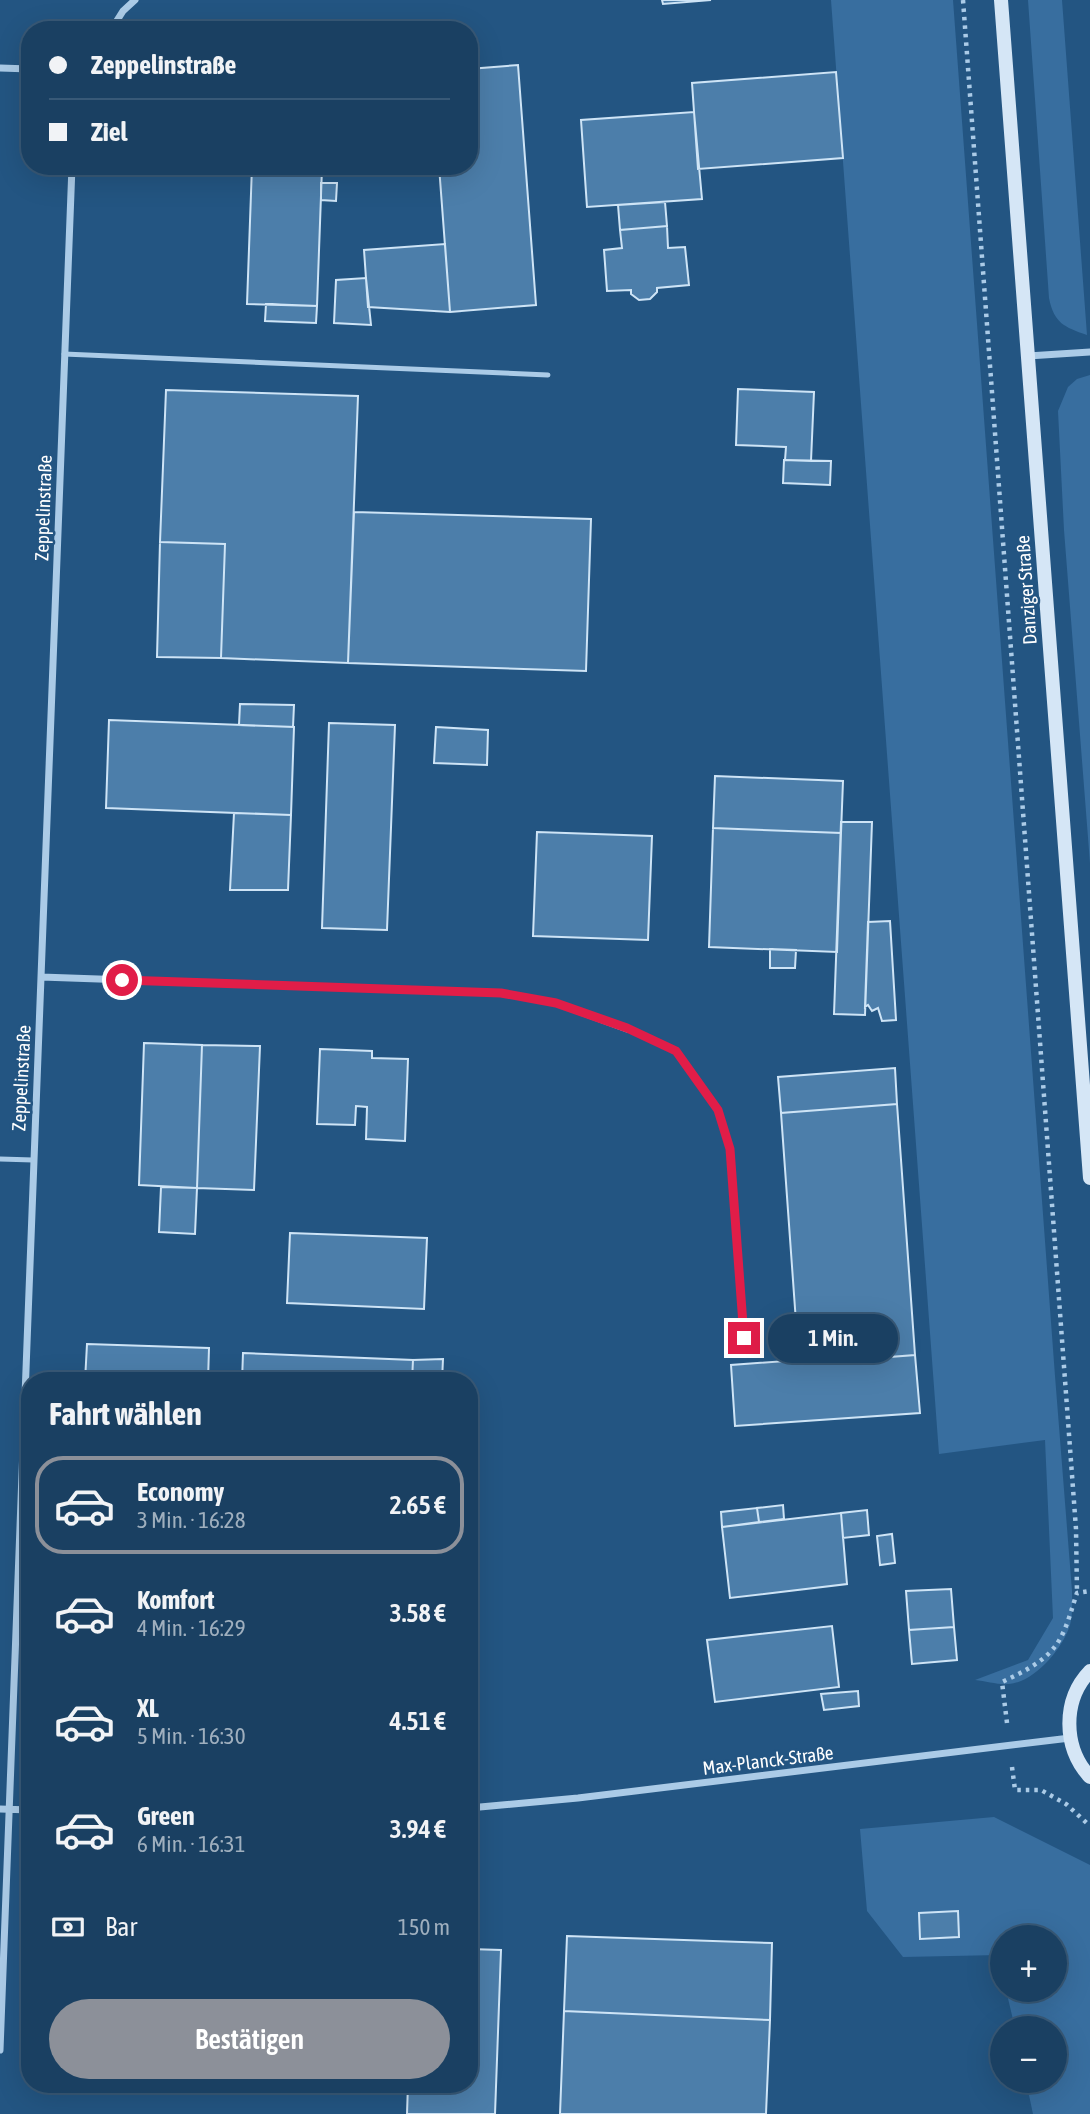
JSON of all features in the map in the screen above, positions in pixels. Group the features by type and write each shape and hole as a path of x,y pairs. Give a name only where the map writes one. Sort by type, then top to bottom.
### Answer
{"street":[{"path":"117,21 135,0"},
{"name":"Danziger Straße","path":"1001,0 1090,1178"},
{"path":"0,68 21,69"},
{"name":"Zeppelinstraße","path":"25,1372 72,175"},
{"path":"1028,356 1090,352"},
{"path":"41,977 501,993 556,1003 627,1028"},
{"name":"Zeppelinstraße","path":"0,2049 21,1484"},
{"path":"1090,1671 1074,1695 1069,1717 1070,1738 1075,1755 1090,1777"},
{"name":"Max-Planck-Straße","path":"478,1807 657,1789 1070,1738"},
{"path":"0,1809 21,1810"}],"lane":[{"path":"64,354 548,374"},
{"path":"627,1028 676,1051 718,1110 730,1149 744,1338"},
{"path":"0,1158 33,1160"}],"path":[{"path":"963,0 1076,1529 1077,1593 1068,1620 1054,1648 1031,1668 1003,1682 1014,1790 1041,1790 1066,1804 1090,1826"},
{"path":"1077,1593 1090,1591"}],"shaded area":[{"path":"831,0 953,0 1072,1591 1071,1621 1061,1644 1038,1671 1019,1682 1009,1684 975,1680 1028,1660 1053,1618 1045,1440 939,1454"},
{"path":"1028,0 1062,0 1087,335 1061,323 1049,298"},
{"path":"1090,375 1090,863 1064,530 1058,411 1068,387 1077,379"},
{"path":"994,1817 1090,1865 1090,2114 1033,2114 1029,2093 1067,2093 1067,2016 1012,2016 1009,2002 1067,2002 1067,1925 990,1925 990,1955 903,1957 867,1911 860,1829"}],"building":[{"path":"662,0 711,0 663,4"},
{"path":"518,65 536,305 450,312 440,175 478,175 478,68"},
{"path":"836,72 843,158 698,169 692,83"},
{"path":"694,112 702,199 587,207 581,120"},
{"path":"252,175 322,175 317,306 247,304"},
{"path":"321,183 337,183 336,201 321,200"},
{"path":"665,202 667,226 620,230 618,205"},
{"path":"667,226 668,248 685,247 689,285 657,288 657,292 650,299 639,300 631,294 631,290 607,291 604,250 622,248 620,230"},
{"path":"445,244 450,312 368,307 364,250"},
{"path":"366,278 371,325 334,323 336,280"},
{"path":"266,304 317,306 316,323 265,321"},
{"path":"738,389 814,392 811,461 785,460 786,447 736,445"},
{"path":"166,390 358,396 348,663 221,658 225,544 160,542"},
{"path":"784,460 831,461 830,485 783,483"},
{"path":"354,512 591,519 586,671 348,663"},
{"path":"160,542 225,544 221,658 157,657"},
{"path":"240,704 294,705 293,727 239,725"},
{"path":"109,720 294,727 291,815 106,808"},
{"path":"329,723 395,725 387,930 322,928"},
{"path":"436,727 488,730 487,765 434,763"},
{"path":"715,776 843,781 841,833 713,828"},
{"path":"234,813 291,815 288,890 230,890"},
{"path":"841,822 872,822 865,1015 834,1014"},
{"path":"713,828 841,833 837,952 709,947"},
{"path":"537,832 652,836 648,940 533,936"},
{"path":"890,921 896,1020 882,1021 878,1008 872,1011 868,1005 865,1007 868,922"},
{"path":"770,949 796,950 795,968 770,968"},
{"path":"144,1043 202,1045 197,1188 139,1185"},
{"path":"202,1045 260,1046 254,1190 197,1188"},
{"path":"320,1049 372,1051 372,1058 408,1059 405,1141 366,1139 367,1107 356,1106 355,1125 317,1124"},
{"path":"895,1068 897,1104 781,1113 778,1077"},
{"path":"897,1104 915,1355 799,1364 781,1113"},
{"path":"161,1187 197,1188 195,1234 159,1232"},
{"path":"290,1233 427,1238 424,1309 287,1303"},
{"path":"87,1344 209,1348 208,1372 85,1372"},
{"path":"243,1353 413,1360 412,1372 242,1372"},
{"path":"915,1355 920,1413 735,1426 731,1365 799,1360 799,1364"},
{"path":"443,1359 442,1372 412,1372 413,1360"},
{"path":"783,1505 784,1519 759,1522 757,1508"},
{"path":"757,1508 759,1522 722,1527 721,1512"},
{"path":"867,1510 869,1535 843,1538 841,1513"},
{"path":"841,1513 847,1584 730,1598 722,1527"},
{"path":"892,1534 895,1563 880,1565 877,1536"},
{"path":"951,1589 954,1627 909,1630 906,1591"},
{"path":"832,1626 839,1687 715,1702 707,1640"},
{"path":"954,1627 957,1660 912,1664 909,1630"},
{"path":"858,1691 859,1706 824,1710 821,1694"},
{"path":"958,1911 959,1937 920,1939 919,1913"},
{"path":"567,1936 772,1943 770,2020 564,2011"},
{"path":"478,1949 501,1950 495,2114 407,2114 408,2093 478,2093"},
{"path":"564,2011 770,2020 766,2114 560,2114"}],"route":[{"path":"122,980 501,993 556,1003 627,1028 676,1051 718,1110 730,1149 744,1338"}]}
